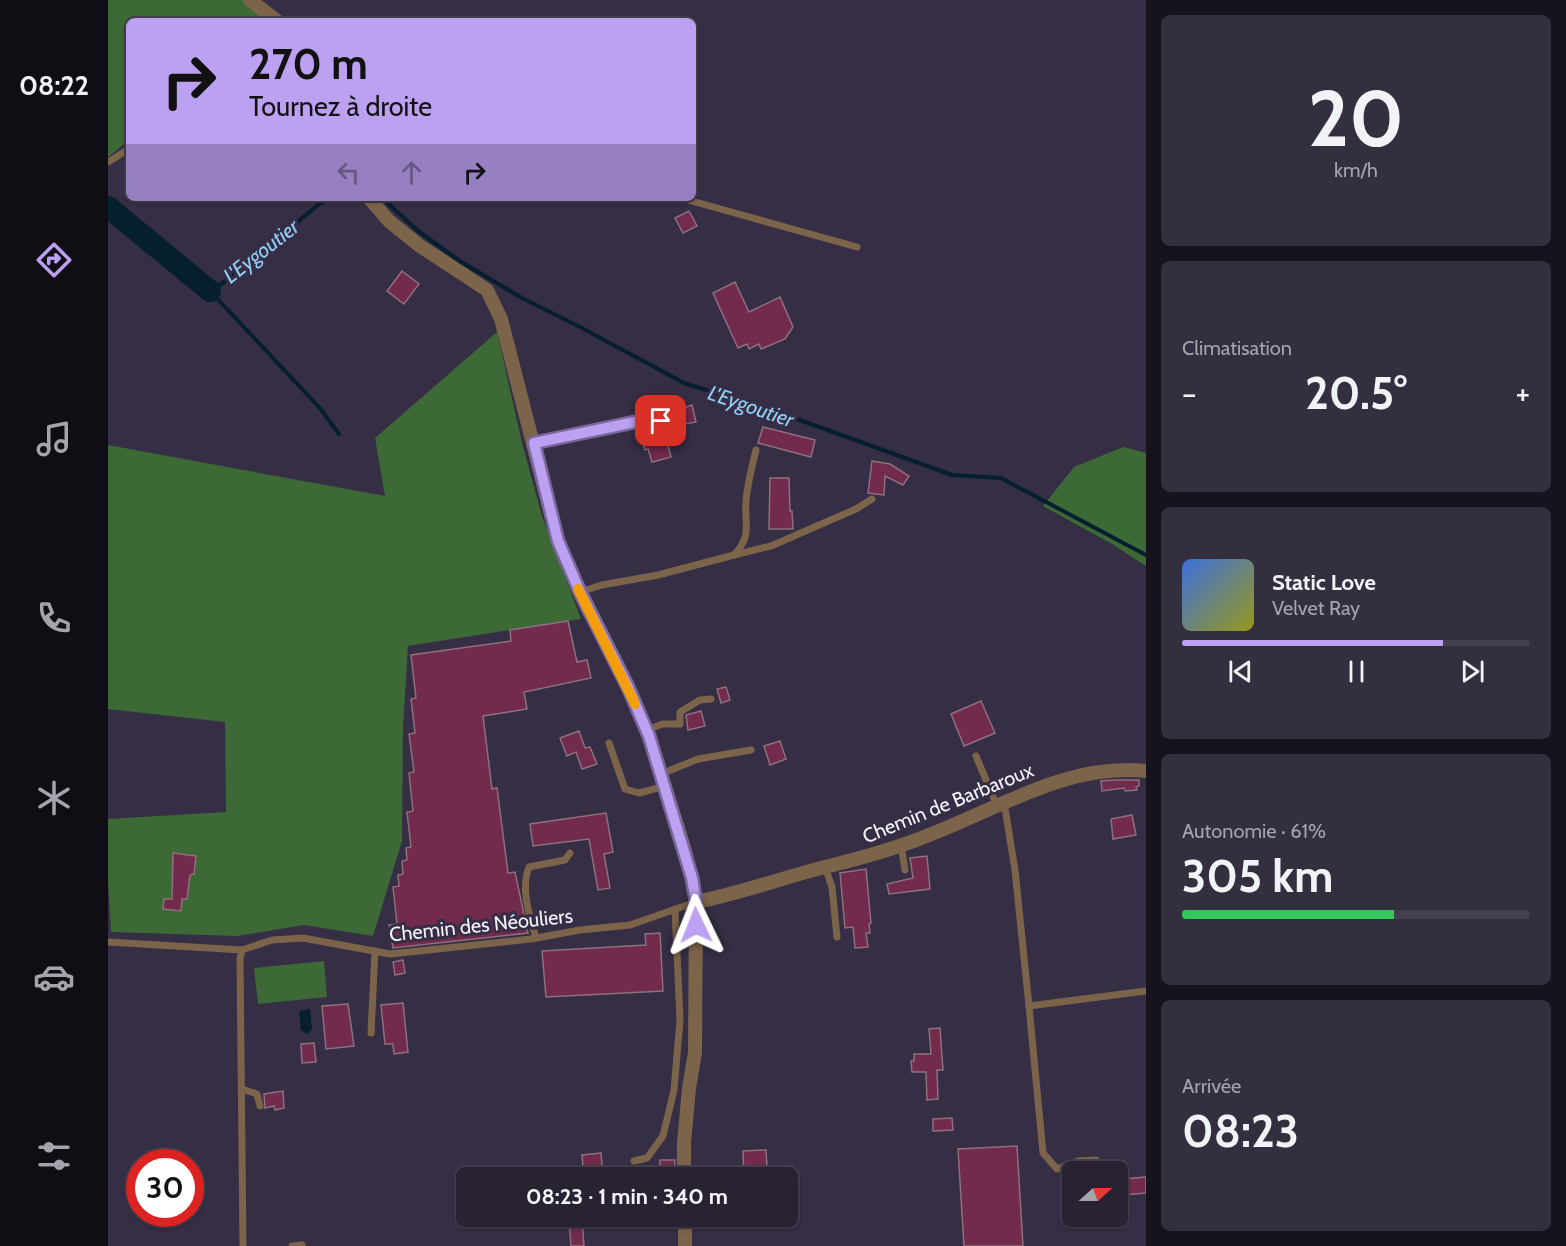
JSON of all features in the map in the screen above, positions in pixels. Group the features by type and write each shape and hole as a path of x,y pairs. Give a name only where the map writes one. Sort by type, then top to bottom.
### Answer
{"street":[{"path":"250,0 273,18"},
{"path":"372,201 389,220 420,246 487,290 501,319 558,541 580,592 628,687 663,780 686,855 696,902 696,1053 689,1088 684,1167"},
{"name":"Chemin de Barbaroux","path":"696,902 855,861 929,835 1047,784 1100,772 1128,769 1146,771"},
{"path":"685,1227 685,1246"}],"lane":[{"path":"108,162 126,151"},
{"path":"692,201 856,247"},
{"path":"534,443 635,422 661,421"},
{"path":"734,555 743,545 748,524 745,502 756,450"},
{"path":"580,592 771,546 856,509 872,499"},
{"path":"646,730 663,724 680,724 680,712 700,700 711,699"},
{"path":"609,743 625,789 639,793 698,759 751,750"},
{"path":"976,756 1000,804 1015,870 1042,1153 1057,1169 1077,1161 1096,1160"},
{"path":"901,845 905,870"},
{"path":"536,938 526,895 526,875 529,867 565,860 570,853"},
{"path":"825,867 832,887 837,937"},
{"name":"Chemin des Néouliers","path":"242,950 272,940 303,938 390,954 419,951 630,925 696,902"},
{"path":"634,1161 647,1158 663,1136 674,1090 680,1020 675,909"},
{"path":"108,942 242,950 240,959 243,1246"},
{"path":"371,1033 375,951"},
{"path":"1029,1006 1146,991"},
{"path":"242,1089 257,1094 260,1106"},
{"path":"292,1246 302,1245"}],"green space":[{"path":"108,0 245,0 264,18 126,18 126,142 108,157"},
{"path":"497,332 522,443 542,516 581,619 408,646 403,727 402,841 373,936 304,925 237,936 111,932 108,819 226,812 225,722 108,709 108,445 385,496 375,438"},
{"path":"1123,447 1146,453 1146,566 1112,544 1043,506 1074,467"},
{"path":"324,961 327,997 258,1004 254,968"}],"water":[{"path":"310,1009 312,1029 307,1034 301,1030 299,1011"}],"building":[{"path":"689,211 697,226 683,233 675,218"},
{"path":"402,271 419,284 404,304 387,291"},
{"path":"735,282 749,312 780,297 793,327 785,339 761,349 759,344 749,349 747,344 738,348 713,293"},
{"path":"692,405 696,422 680,425 677,410"},
{"path":"763,427 815,440 811,457 758,443"},
{"path":"665,434 671,457 652,462 642,440"},
{"path":"872,461 890,464 909,476 903,485 885,476 884,495 868,493"},
{"path":"770,478 789,478 793,529 769,529"},
{"path":"568,621 577,662 587,660 591,678 524,692 527,709 483,716 492,789 497,788 508,873 515,872 528,933 393,948 389,925 397,924 393,887 399,886 398,875 403,874 402,861 407,860 406,848 411,847 407,812 413,811 409,773 414,772 409,734 415,733 411,699 416,698 411,655 511,641 510,630"},
{"path":"726,687 730,700 721,703 717,689"},
{"path":"981,701 995,733 964,746 951,714"},
{"path":"701,711 705,726 688,730 686,715"},
{"path":"579,731 585,748 590,747 597,764 582,769 576,752 567,756 560,738"},
{"path":"780,741 786,759 770,765 764,746"},
{"path":"1139,780 1139,786 1136,787 1137,790 1125,791 1124,788 1102,791 1101,781"},
{"path":"606,813 613,852 604,854 610,888 598,890 589,839 533,846 530,824"},
{"path":"1132,815 1136,835 1113,839 1111,819"},
{"path":"173,853 196,856 194,874 190,875 187,899 182,899 181,911 163,909 164,899 172,899"},
{"path":"927,856 930,889 889,894 887,884 913,878 910,858"},
{"path":"866,869 870,933 866,933 868,947 855,948 853,927 845,928 840,873"},
{"path":"660,933 663,991 546,997 542,951 646,945 645,934"},
{"path":"403,960 405,973 395,975 393,962"},
{"path":"403,1003 408,1052 394,1054 393,1044 385,1044 381,1005"},
{"path":"348,1004 354,1046 326,1049 322,1006"},
{"path":"940,1028 943,1070 937,1070 938,1099 927,1100 926,1072 912,1072 911,1061 914,1061 914,1054 931,1054 929,1029"},
{"path":"314,1043 316,1062 302,1063 301,1044"},
{"path":"283,1091 284,1108 275,1110 274,1106 265,1108 264,1094"},
{"path":"952,1118 953,1130 933,1131 933,1119"},
{"path":"1017,1146 1023,1246 964,1246 958,1149"},
{"path":"766,1150 767,1167 744,1167 743,1151"},
{"path":"601,1153 602,1167 583,1167 582,1155"},
{"path":"660,1160 675,1160 675,1167 660,1167"},
{"path":"1146,1177 1146,1193 1128,1195 1128,1179"},
{"path":"569,1227 583,1227 584,1246 571,1246"}],"waterway":[{"path":"324,201 227,280 210,291 319,407 339,434"},
{"name":"L'Eygoutier","path":"385,201 418,231 460,261 522,298 684,383 775,411 952,475 1001,478 1146,555"},
{"name":"L'Eygoutier","path":"108,207 210,291"}],"slow traffic":[{"path":"578,589 635,704"}],"route":[{"path":"661,421 635,422 534,443 558,541 603,642 628,687 649,736 692,878 696,902 696,925"}]}
